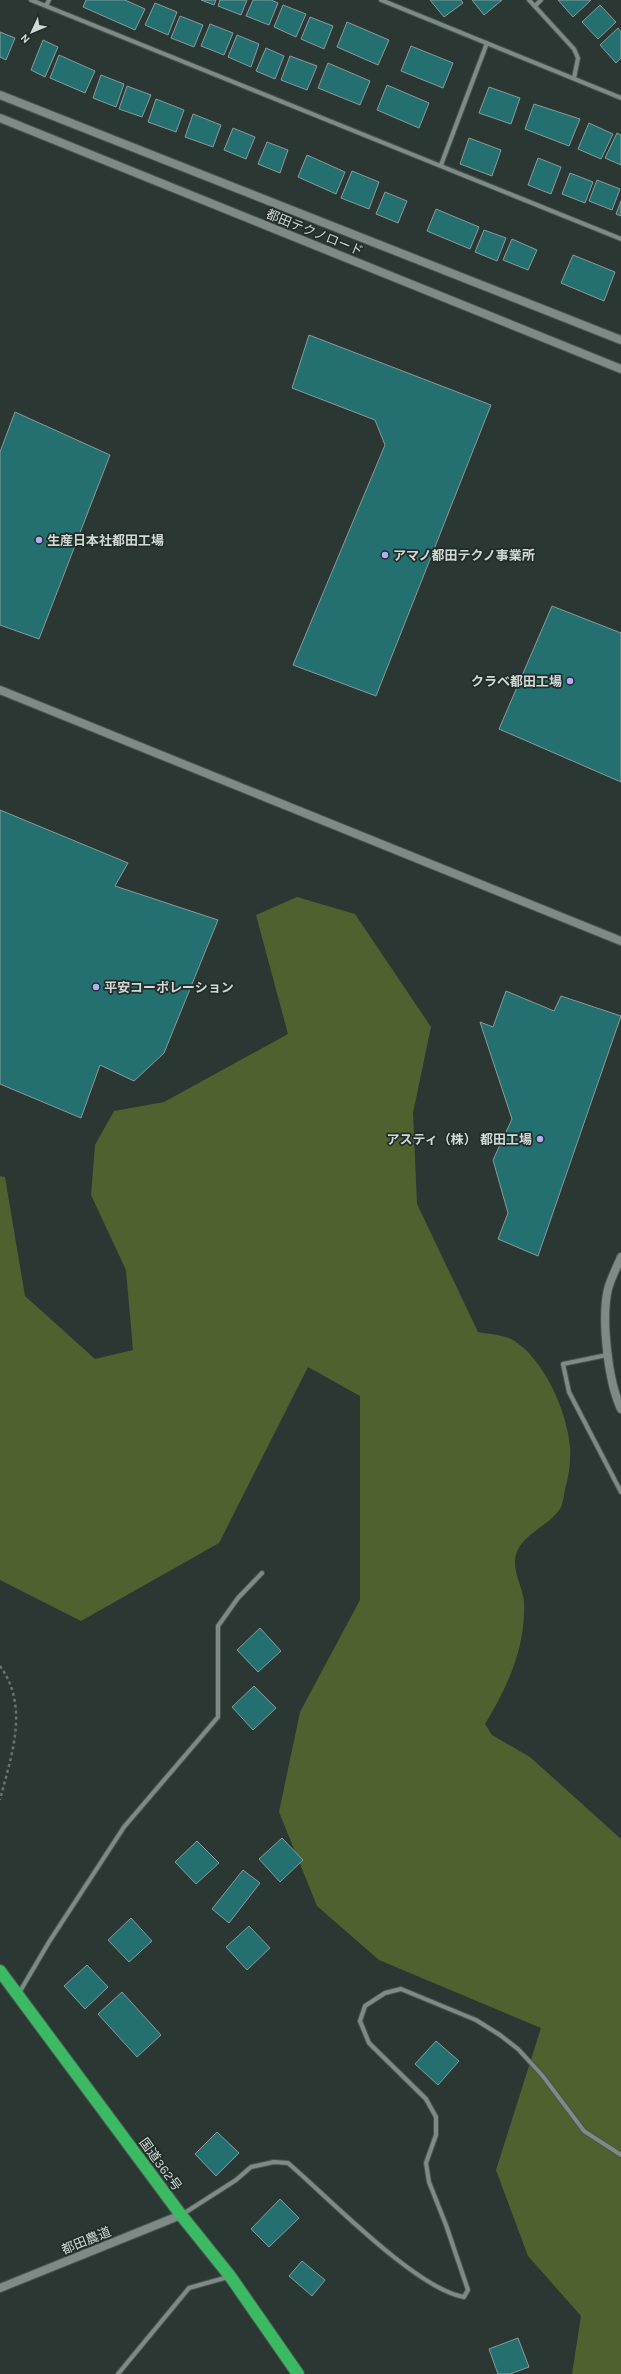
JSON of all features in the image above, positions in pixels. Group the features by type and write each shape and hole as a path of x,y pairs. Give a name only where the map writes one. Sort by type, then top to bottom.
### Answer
{"highway":[{"name":"国道362号","path":"0,1971 19,1994 181,2214 230,2276 298,2374"}],"street":[{"path":"30,0 621,239"},
{"path":"46,6 49,0"},
{"path":"381,0 621,98"},
{"path":"529,0 574,49 578,58 574,78"},
{"path":"534,6 541,0"},
{"path":"441,165 487,43"},
{"name":"都田テクノロード","path":"0,94 621,340"},
{"name":"都田テクノロード","path":"0,118 621,369"},
{"path":"0,690 621,941"},
{"path":"621,1257 608,1289 607,1355 621,1408"},
{"path":"607,1355 563,1364 569,1392 621,1492"},
{"path":"19,1994 48,1942 124,1827 218,1717 218,1626 238,1598 262,1573"},
{"path":"181,2214 236,2180 251,2167 274,2162 288,2163 374,2239 427,2281 455,2295 464,2296 468,2290 446,2225 429,2182 426,2163 436,2135 436,2117 426,2099 369,2043 360,2021 365,2006 386,1993 401,1988 476,2020 500,2035 518,2049 542,2075 584,2131 621,2155"},
{"name":"都田農道","path":"0,2288 181,2214"},
{"path":"118,2374 189,2288 230,2276"}],"path":[{"path":"0,1666 4,1672 16,1705 16,1736 0,1800"}],"green space":[{"path":"297,897 355,914 431,1027 413,1113 417,1204 478,1332 510,1338 535,1360 552,1387 559,1402 568,1433 570,1463 568,1479 561,1507 554,1516 526,1539 516,1554 515,1568 524,1602 522,1635 519,1650 508,1681 485,1724 492,1735 530,1757 621,1839 621,2374 572,2374 581,2316 528,2256 496,2170 541,2028 379,1960 317,1906 279,1812 300,1712 360,1600 360,1396 308,1367 219,1543 81,1621 0,1580 0,1176 5,1177 25,1296 95,1359 133,1350 126,1270 91,1195 95,1145 114,1111 164,1102 288,1034 256,915"}],"building":[{"path":"86,0 125,0 145,9 135,30 83,7"},
{"path":"201,0 216,0 214,5"},
{"path":"220,0 247,0 241,15 218,6"},
{"path":"253,0 271,0 278,3 269,25 246,16"},
{"path":"430,0 461,0 463,3 444,17"},
{"path":"472,0 502,0 484,15"},
{"path":"558,0 591,0 573,17"},
{"path":"155,3 177,12 168,35 145,25"},
{"path":"283,5 306,14 296,37 274,27"},
{"path":"600,5 616,22 598,39 582,22"},
{"path":"180,16 203,25 194,47 171,38"},
{"path":"310,17 333,26 324,49 301,39"},
{"path":"347,22 389,40 378,65 337,47"},
{"path":"210,24 233,33 224,55 201,46"},
{"path":"618,28 621,32 621,58 616,63 600,45"},
{"path":"0,32 15,38 6,60 0,57"},
{"path":"237,35 259,44 251,67 228,57"},
{"path":"43,40 58,47 45,77 31,70"},
{"path":"411,46 453,63 443,88 401,71"},
{"path":"266,48 284,56 275,79 256,71"},
{"path":"59,55 95,71 85,93 50,78"},
{"path":"290,56 317,66 307,90 281,80"},
{"path":"328,63 370,81 360,105 318,88"},
{"path":"101,75 124,84 116,107 93,98"},
{"path":"387,85 429,103 419,128 377,110"},
{"path":"127,86 151,95 142,117 119,109"},
{"path":"489,87 520,98 511,124 479,113"},
{"path":"156,99 184,110 176,132 148,122"},
{"path":"534,104 580,119 569,146 525,129"},
{"path":"193,114 221,125 213,147 185,137"},
{"path":"589,123 613,134 601,159 578,149"},
{"path":"233,128 255,137 246,159 224,150"},
{"path":"617,133 621,135 621,165 605,158"},
{"path":"469,138 501,150 492,176 460,164"},
{"path":"267,142 288,150 280,173 258,164"},
{"path":"307,155 345,172 336,194 298,177"},
{"path":"538,158 561,167 551,194 528,185"},
{"path":"352,171 379,182 369,209 341,198"},
{"path":"570,173 593,182 585,203 562,194"},
{"path":"597,180 620,189 612,210 589,201"},
{"path":"385,192 407,201 398,223 376,214"},
{"path":"621,201 621,216 616,214"},
{"path":"436,209 479,227 470,249 427,231"},
{"path":"484,230 506,238 497,261 475,252"},
{"path":"512,239 537,250 528,270 503,260"},
{"path":"573,255 615,272 604,301 561,283"},
{"name":"アマノ都田テクノ事業所","path":"309,335 491,405 376,696 293,665 385,445 375,420 292,388"},
{"name":"生産日本社都田工場","path":"15,412 110,455 39,639 0,625 0,452"},
{"name":"クラベ都田工場","path":"552,606 621,633 621,782 499,729"},
{"name":"平安コーポレーション","path":"0,810 128,863 115,886 218,920 164,1053 134,1081 100,1065 81,1118 0,1084"},
{"name":"アスティ（株） 都田工場","path":"506,991 554,1011 561,996 621,1016 538,1256 498,1239 508,1213 493,1160 512,1119 480,1022 493,1027"},
{"path":"260,1628 281,1651 258,1672 237,1650"},
{"path":"254,1686 276,1708 253,1730 232,1707"},
{"path":"282,1838 303,1860 280,1882 259,1859"},
{"path":"197,1841 219,1863 196,1884 175,1862"},
{"path":"243,1870 260,1883 229,1923 212,1909"},
{"path":"131,1918 152,1941 129,1962 108,1940"},
{"path":"249,1926 270,1948 247,1970 226,1947"},
{"path":"87,1965 108,1987 85,2009 64,1986"},
{"path":"122,1992 161,2035 137,2057 98,2014"},
{"path":"436,2041 459,2061 438,2085 415,2064"},
{"path":"217,2132 239,2153 216,2176 195,2154"},
{"path":"280,2199 299,2218 269,2247 251,2229"},
{"path":"302,2261 325,2280 312,2296 289,2276"},
{"path":"518,2338 529,2367 510,2374 498,2374 489,2349"}],"place":[{"name":"生産日本社都田工場","path":"39,540"},
{"name":"アマノ都田テクノ事業所","path":"385,555"},
{"name":"クラベ都田工場","path":"570,681"},
{"name":"平安コーポレーション","path":"96,987"},
{"name":"アスティ（株） 都田工場","path":"540,1139"}]}
